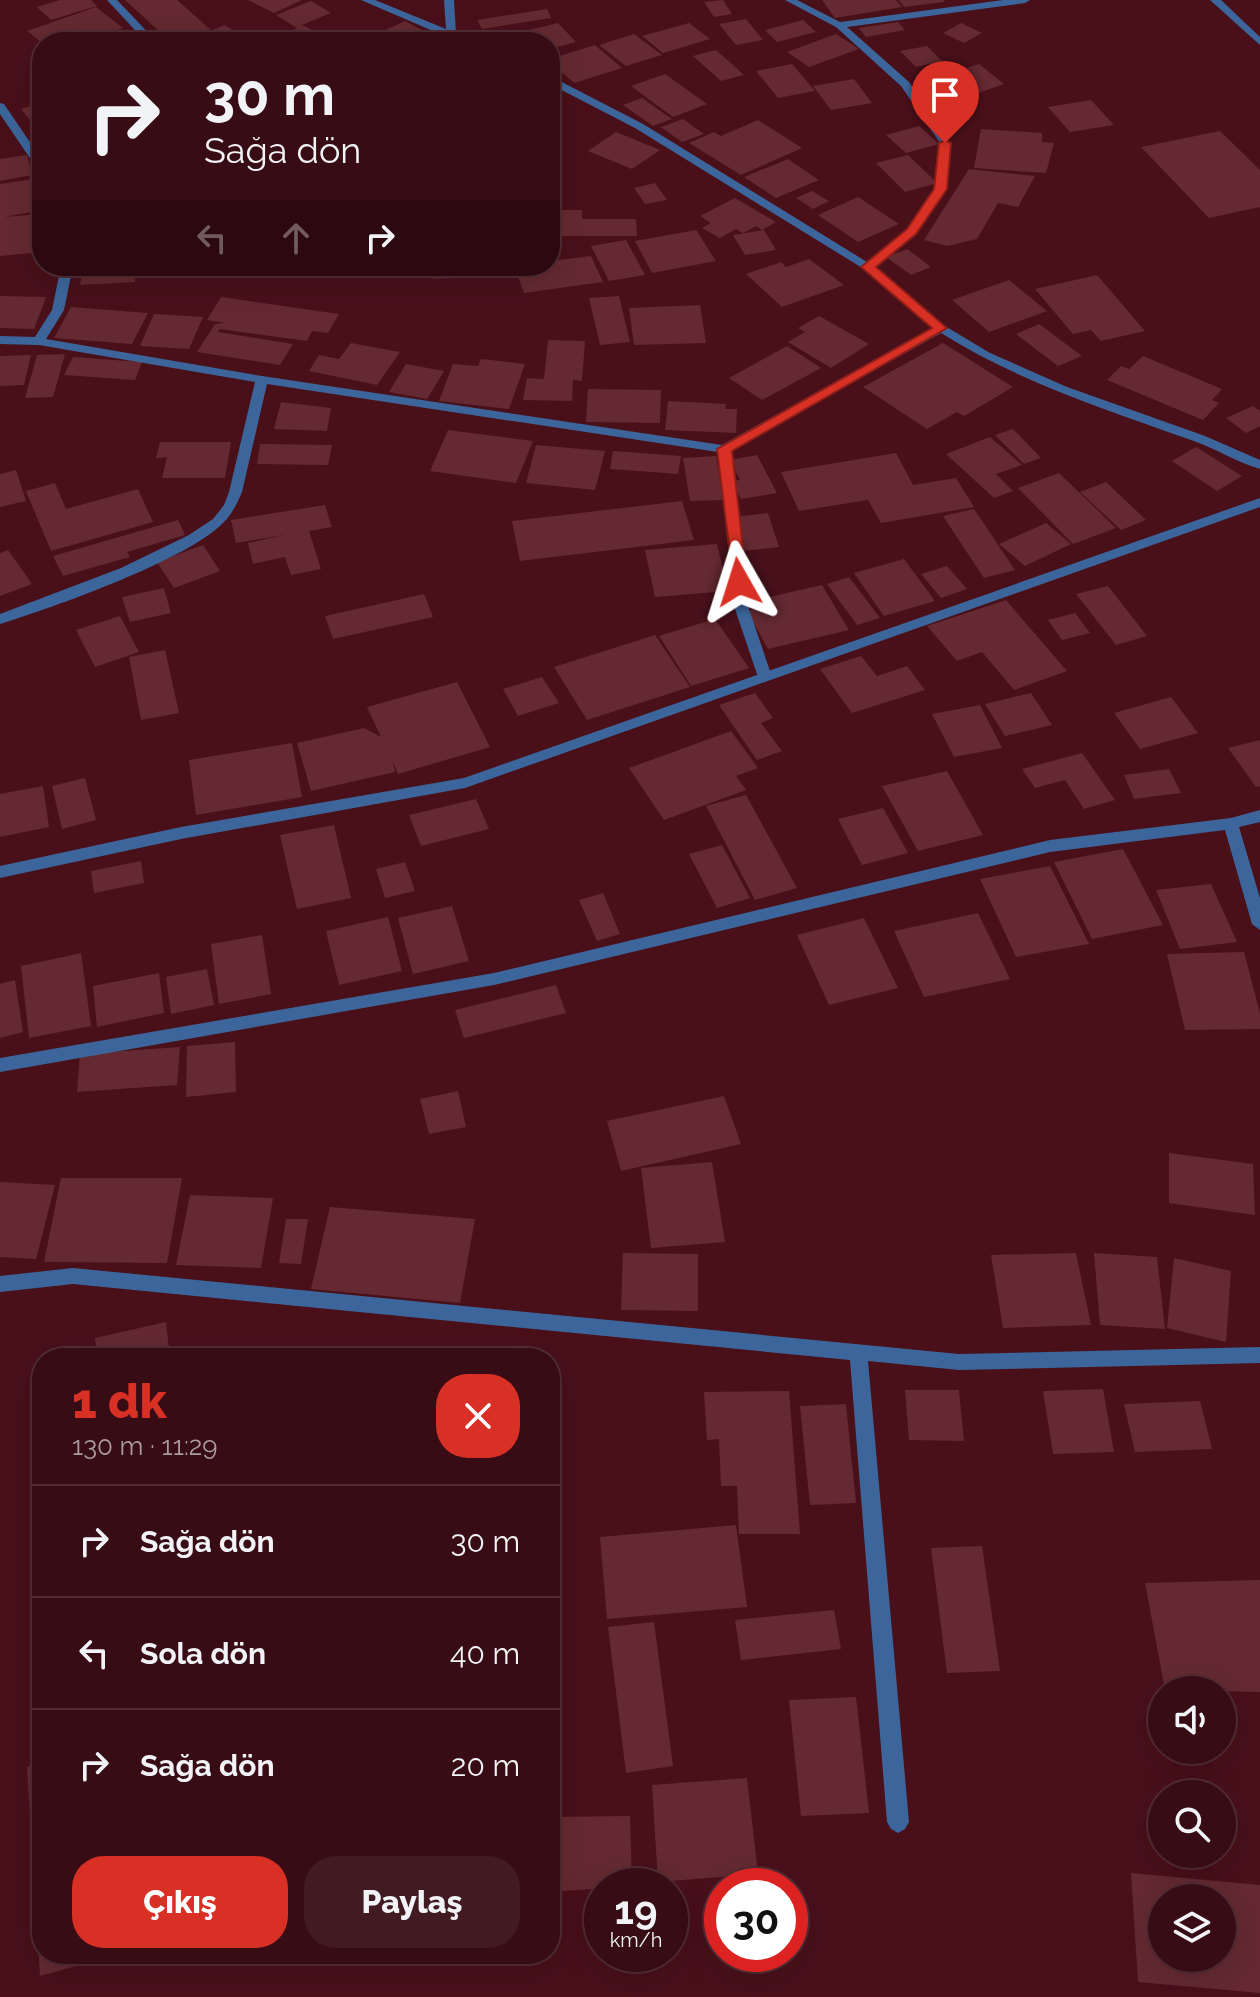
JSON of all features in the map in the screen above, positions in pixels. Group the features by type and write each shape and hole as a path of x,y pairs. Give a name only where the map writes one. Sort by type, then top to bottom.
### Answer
{"street":[{"path":"112,0 142,32"},
{"path":"366,0 444,32"},
{"path":"449,0 451,32"},
{"path":"790,0 839,25 905,84 945,143 941,189 912,232 868,267"},
{"path":"839,25 991,2 1025,0"},
{"path":"1215,0 1260,42"},
{"path":"560,85 639,126 868,267 941,328 986,356 1063,390 1201,439 1260,465"},
{"path":"0,106 32,153"},
{"path":"39,341 58,310 65,276"},
{"path":"0,340 39,341 262,380 724,449 941,328"},
{"path":"0,619 165,554 203,533 230,508 262,380"},
{"path":"724,449 742,609 765,677"},
{"path":"0,872 181,833 465,783 1260,502"},
{"path":"0,1065 494,979 1050,846 1231,824 1260,816"},
{"path":"1231,824 1260,924"},
{"path":"0,1284 73,1276 959,1362 1260,1355"},
{"path":"858,1352 898,1822"}],"building":[{"path":"60,0 91,0 97,6 51,20 37,7"},
{"path":"125,0 177,0 210,29 201,32 160,32"},
{"path":"248,0 302,0 274,13"},
{"path":"723,0 732,14 714,17 704,2"},
{"path":"822,0 896,0 902,7 835,18"},
{"path":"899,0 944,0 944,2 904,7"},
{"path":"311,1 331,13 302,25 317,32 290,32 297,28 276,15"},
{"path":"96,7 123,28 112,32 32,32 32,35 27,31"},
{"path":"547,9 551,18 482,29 477,20"},
{"path":"746,19 763,40 736,45 719,24"},
{"path":"803,20 816,32 777,42 765,30"},
{"path":"405,21 426,32 381,32"},
{"path":"898,22 905,30 866,37 859,28"},
{"path":"558,23 576,42 560,46 560,32 520,32"},
{"path":"689,23 710,39 663,53 642,36"},
{"path":"961,23 982,33 964,43 943,33"},
{"path":"224,25 236,32 209,32"},
{"path":"634,34 662,55 626,66 599,45"},
{"path":"836,34 859,49 809,67 787,52"},
{"path":"595,45 622,68 574,83 560,71 560,56"},
{"path":"927,46 942,61 916,67 900,51"},
{"path":"716,50 744,75 721,81 693,56"},
{"path":"792,64 815,91 778,98 756,71"},
{"path":"979,64 1004,84 961,99 934,78"},
{"path":"665,74 707,104 673,117 631,86"},
{"path":"854,79 872,103 831,110 813,86"},
{"path":"642,98 672,119 653,126 623,105"},
{"path":"1091,100 1114,125 1070,132 1048,107"},
{"path":"32,106 32,122 21,109"},
{"path":"683,119 704,134 682,142 661,127"},
{"path":"758,120 802,148 741,175 689,143 714,132 721,136"},
{"path":"919,126 939,144 906,153 886,135"},
{"path":"981,129 1042,133 1042,142 1054,143 1046,173 974,168"},
{"path":"1220,131 1260,170 1260,207 1209,218 1141,147"},
{"path":"616,132 660,150 632,169 588,151"},
{"path":"27,155 32,175 0,181 0,159"},
{"path":"908,155 937,183 905,192 876,163"},
{"path":"788,159 819,180 776,198 744,177"},
{"path":"969,169 1035,176 1018,207 998,203 977,239 947,246 924,240"},
{"path":"32,179 32,212 4,217 32,215 32,253 0,256 0,184"},
{"path":"655,183 667,200 645,204 634,188"},
{"path":"812,191 829,201 813,209 796,198"},
{"path":"858,197 899,224 858,242 818,215"},
{"path":"735,198 776,222 762,230 756,226 743,233 736,229 720,238 702,228 711,223 700,216"},
{"path":"560,210 582,210 582,219 636,219 637,236 560,236"},
{"path":"696,230 716,261 652,273 635,241"},
{"path":"764,230 776,250 745,255 733,235"},
{"path":"626,240 645,275 609,281 591,246"},
{"path":"907,249 931,267 911,275 886,257"},
{"path":"591,256 603,282 524,293 518,276 560,276 560,260"},
{"path":"809,259 844,285 782,307 746,274 781,262 786,267"},
{"path":"1097,275 1145,331 1101,341 1091,330 1073,334 1035,289"},
{"path":"81,276 135,276 135,282 80,285"},
{"path":"431,276 513,276 431,279"},
{"path":"1009,280 1047,311 989,332 952,300"},
{"path":"0,296 46,297 34,329 0,328"},
{"path":"619,296 630,342 600,345 589,298"},
{"path":"221,297 339,314 328,333 312,331 307,341 220,329 218,332 293,344 280,365 197,352 215,324 225,323 207,320"},
{"path":"700,305 706,343 634,345 629,308"},
{"path":"71,307 148,313 132,344 54,338"},
{"path":"154,314 203,317 189,349 140,346"},
{"path":"819,316 869,344 831,368 788,342 805,332 798,328"},
{"path":"1039,324 1082,356 1058,366 1016,334"},
{"path":"548,340 585,341 582,381 573,380 572,401 523,400 527,378 544,379"},
{"path":"351,343 400,352 377,385 309,371 319,355 339,359"},
{"path":"943,343 1013,387 964,416 957,412 927,429 863,387"},
{"path":"787,346 821,368 762,400 729,378"},
{"path":"65,354 53,397 25,398 37,355"},
{"path":"31,355 24,385 0,386 0,356"},
{"path":"1143,356 1222,389 1212,400 1219,403 1203,420 1107,380 1121,366 1129,369"},
{"path":"73,357 142,362 135,380 64,375"},
{"path":"481,359 525,364 509,409 439,401 453,364 478,366"},
{"path":"406,364 444,371 427,399 389,392"},
{"path":"588,389 661,390 660,423 586,422"},
{"path":"668,401 726,404 725,409 737,409 736,433 665,430"},
{"path":"281,402 331,408 327,431 274,429"},
{"path":"1253,406 1260,411 1260,426 1246,433 1226,418"},
{"path":"1013,429 1041,458 1024,464 995,435"},
{"path":"448,430 533,441 516,483 430,471"},
{"path":"990,437 1022,465 996,474 1013,491 994,498 946,454"},
{"path":"160,442 231,442 225,478 162,478 167,457 156,458"},
{"path":"260,444 332,445 328,465 257,464"},
{"path":"536,445 605,451 595,490 526,483"},
{"path":"1196,447 1242,476 1217,491 1172,461"},
{"path":"613,451 681,456 678,474 610,469"},
{"path":"896,453 913,485 956,478 974,507 881,523 868,500 799,511 781,472"},
{"path":"757,455 777,493 741,499 732,481 740,480 730,460"},
{"path":"716,456 723,500 690,501 683,458"},
{"path":"16,470 26,501 0,507 0,474"},
{"path":"1059,473 1116,528 1073,544 1018,488"},
{"path":"1106,482 1146,520 1121,530 1080,492"},
{"path":"55,483 66,509 138,489 153,522 51,551 26,491"},
{"path":"682,501 694,540 520,561 512,521"},
{"path":"325,505 332,527 309,531 321,569 291,575 285,557 253,564 248,543 284,535 236,543 231,520"},
{"path":"974,509 1015,570 984,578 943,516"},
{"path":"768,513 779,547 743,551 733,517"},
{"path":"178,520 185,535 127,552 130,557 63,576 53,556"},
{"path":"1046,523 1071,544 1025,566 999,544"},
{"path":"717,544 728,591 655,597 645,550"},
{"path":"203,545 220,571 174,588 157,562"},
{"path":"8,550 32,584 0,596 0,553"},
{"path":"904,559 935,601 884,616 854,573"},
{"path":"947,566 967,589 941,598 921,574"},
{"path":"849,577 880,618 857,625 827,584"},
{"path":"822,585 849,630 768,649 747,611 770,606 765,598"},
{"path":"1108,586 1147,636 1116,645 1076,594"},
{"path":"164,588 171,613 130,622 122,597"},
{"path":"424,594 433,617 333,639 325,616"},
{"path":"1006,600 1067,671 1014,690 982,652 957,661 927,626"},
{"path":"1075,613 1090,633 1062,640 1048,620"},
{"path":"120,616 139,652 95,667 76,630"},
{"path":"715,619 749,668 691,686 659,636"},
{"path":"655,635 690,687 587,720 554,667"},
{"path":"165,650 179,713 141,720 129,657"},
{"path":"861,656 877,676 907,666 925,690 852,713 820,669"},
{"path":"542,677 559,703 518,716 503,689"},
{"path":"457,682 490,747 398,774 392,760 395,772 311,791 297,743 364,728 381,737 367,707"},
{"path":"755,693 773,718 761,723 782,751 757,760 719,705"},
{"path":"1031,693 1052,725 1005,736 985,704"},
{"path":"1171,697 1198,733 1140,749 1114,713"},
{"path":"980,705 1002,748 954,757 932,714"},
{"path":"731,731 758,768 736,776 746,790 664,820 629,768"},
{"path":"1260,740 1260,786 1256,787 1228,748"},
{"path":"292,743 302,797 196,815 189,760"},
{"path":"1082,753 1115,800 1084,809 1065,780 1035,788 1022,769"},
{"path":"1169,769 1181,793 1134,799 1124,775"},
{"path":"947,771 983,835 918,851 882,786"},
{"path":"85,778 96,820 62,829 52,786"},
{"path":"43,786 49,827 0,837 0,794"},
{"path":"746,795 797,888 755,900 706,806"},
{"path":"476,799 489,829 421,846 409,815"},
{"path":"883,808 908,853 862,865 838,819"},
{"path":"334,825 351,898 297,909 280,835"},
{"path":"722,845 750,898 717,908 689,854"},
{"path":"1123,849 1163,925 1092,939 1054,862"},
{"path":"141,861 144,883 94,893 91,871"},
{"path":"405,862 415,891 385,898 376,869"},
{"path":"1050,866 1089,944 1016,957 980,879"},
{"path":"1211,884 1237,942 1180,949 1156,890"},
{"path":"603,893 620,934 597,941 579,900"},
{"path":"452,906 469,961 413,974 398,918"},
{"path":"978,913 1010,979 924,997 894,931"},
{"path":"388,917 402,971 339,985 326,931"},
{"path":"864,918 898,988 829,1005 797,935"},
{"path":"262,935 271,994 219,1004 211,944"},
{"path":"1244,952 1260,1013 1260,1029 1185,1030 1167,954"},
{"path":"81,953 91,1026 29,1038 21,966"},
{"path":"207,969 214,1005 171,1014 166,977"},
{"path":"159,973 164,1013 97,1027 93,986"},
{"path":"15,980 23,1032 0,1038 0,984"},
{"path":"556,985 566,1013 464,1038 455,1010"},
{"path":"235,1042 236,1092 186,1097 187,1046"},
{"path":"180,1047 177,1085 77,1092 80,1054"},
{"path":"458,1091 466,1127 429,1134 420,1099"},
{"path":"724,1096 741,1144 621,1171 607,1121"},
{"path":"1169,1153 1253,1164 1255,1215 1169,1203"},
{"path":"712,1162 725,1242 651,1248 641,1168"},
{"path":"61,1178 182,1178 167,1263 44,1262"},
{"path":"0,1182 55,1185 36,1259 0,1257"},
{"path":"190,1195 273,1198 261,1268 176,1265"},
{"path":"330,1207 475,1219 460,1303 311,1289"},
{"path":"286,1219 308,1219 301,1264 279,1263"},
{"path":"623,1253 698,1254 698,1311 621,1310"},
{"path":"1076,1253 1091,1325 1003,1328 991,1255"},
{"path":"1094,1253 1157,1257 1165,1329 1100,1325"},
{"path":"1174,1258 1231,1271 1226,1342 1167,1328"},
{"path":"166,1322 169,1348 96,1348 95,1338"},
{"path":"1103,1389 1114,1452 1053,1454 1043,1391"},
{"path":"905,1390 959,1390 964,1441 909,1440"},
{"path":"789,1391 800,1534 739,1534 737,1486 721,1486 719,1439 707,1440 704,1392"},
{"path":"1200,1401 1212,1449 1135,1452 1124,1404"},
{"path":"846,1404 856,1503 810,1505 800,1406"},
{"path":"736,1525 747,1607 607,1619 600,1537"},
{"path":"982,1546 1000,1671 947,1673 931,1548"},
{"path":"1260,1580 1260,1692 1236,1691 1236,1676 1162,1676 1145,1583"},
{"path":"834,1610 841,1649 741,1660 735,1620"},
{"path":"654,1622 673,1766 626,1773 608,1627"},
{"path":"856,1697 869,1813 801,1816 789,1700"},
{"path":"32,1766 32,1847 27,1767"},
{"path":"747,1778 757,1868 704,1868 704,1878 688,1880 688,1868 657,1868 652,1785"},
{"path":"630,1816 631,1868 584,1868 584,1890 560,1891 560,1817"},
{"path":"1131,1873 1260,1885 1260,1993 1138,1982"},
{"path":"39,1964 84,1964 40,1976"}],"route":[{"path":"739,582 724,449 941,328 868,267 912,232 941,189 945,143"}]}
